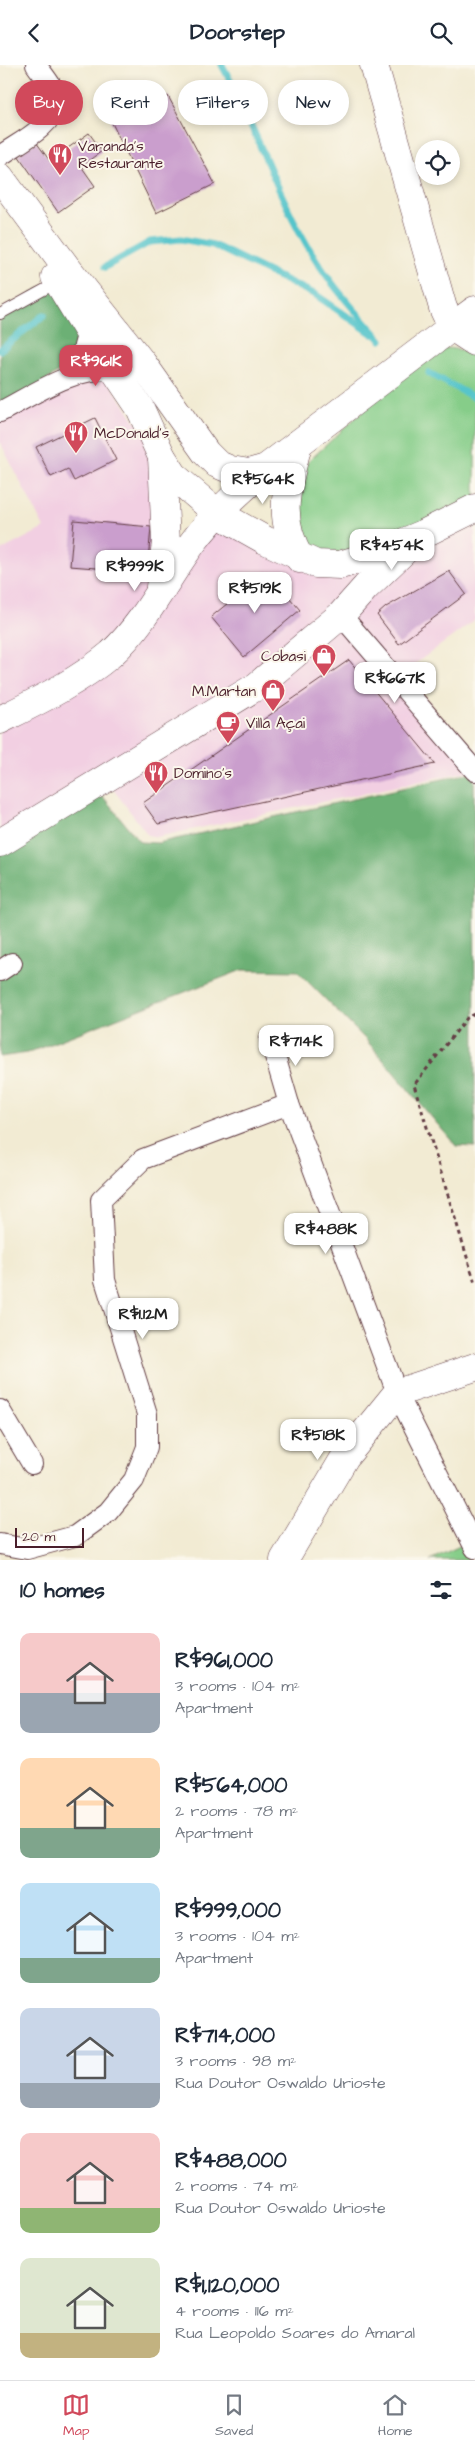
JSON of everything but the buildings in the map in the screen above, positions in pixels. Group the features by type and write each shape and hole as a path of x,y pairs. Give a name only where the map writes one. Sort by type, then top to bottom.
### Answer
{"main road":[{"path":"374,65 443,308 452,327 475,341"},
{"path":"0,177 67,268 143,364 206,453 217,464 231,470 249,473 280,457"},
{"path":"0,207 58,281 88,331 140,407 162,457 175,477 217,513 300,559 316,564 340,565 373,555 423,534 475,508"},
{"path":"429,260 453,291 464,297 475,299"},
{"path":"0,720 76,681 111,653 140,621 194,541 217,513 280,457 475,310"},
{"path":"158,596 166,543 162,457"},
{"path":"280,457 285,515 289,534 300,559"},
{"path":"0,843 257,686 341,615 388,565 423,534"},
{"path":"284,1560 345,1457 397,1393 475,1367"}],"street":[{"path":"0,156 48,120 56,102 51,86 36,65"},
{"path":"72,374 80,361 88,331"},
{"path":"0,412 72,374 101,369 115,369"},
{"path":"341,615 475,771"},
{"path":"270,1039 288,1104 397,1393 475,1548"},
{"path":"0,1544 27,1549 75,1536 108,1511 134,1480 147,1447 144,1406 105,1280 101,1200 143,1159 288,1104"},
{"path":"0,1410 32,1464"}],"lane":[{"path":"0,314 58,281"}],"path":[{"path":"475,1014 467,1018 414,1085 475,1283"}],"shaded area":[{"path":"101,370 160,458 160,573 123,635 0,713 0,551 44,528 0,442 0,413"},
{"path":"475,511 475,620 397,677 344,617 389,568"},
{"path":"216,517 264,544 418,538 284,664 0,841 0,726 77,684"},
{"path":"343,617 473,770 157,837 148,835 106,780"}],"green space":[{"path":"54,279 83,332 77,360 0,411 0,314"},
{"path":"448,348 475,352 475,501 373,549 318,555 301,540 295,484 300,469 424,355"},
{"path":"474,772 475,1147 456,1146 367,1041 297,971 242,970 27,1053 0,1057 0,852 100,793 140,842 158,843"},
{"path":"462,1545 469,1560 430,1560"}],"waterway":[{"path":"222,65 236,91 284,199 311,251 340,293 381,340"},
{"path":"105,267 150,242 181,239 213,245 316,295 373,334"},
{"path":"0,350 44,315"},
{"path":"429,373 475,398"}],"place":[{"name":"Varanda's Restaurante","path":"60,176"},
{"name":"McDonald's","path":"76,454"},
{"name":"Cobasi","path":"324,677"},
{"name":"M.Martan","path":"273,712"},
{"name":"Villa Açai","path":"228,744"},
{"name":"Domino's","path":"156,794"}]}
